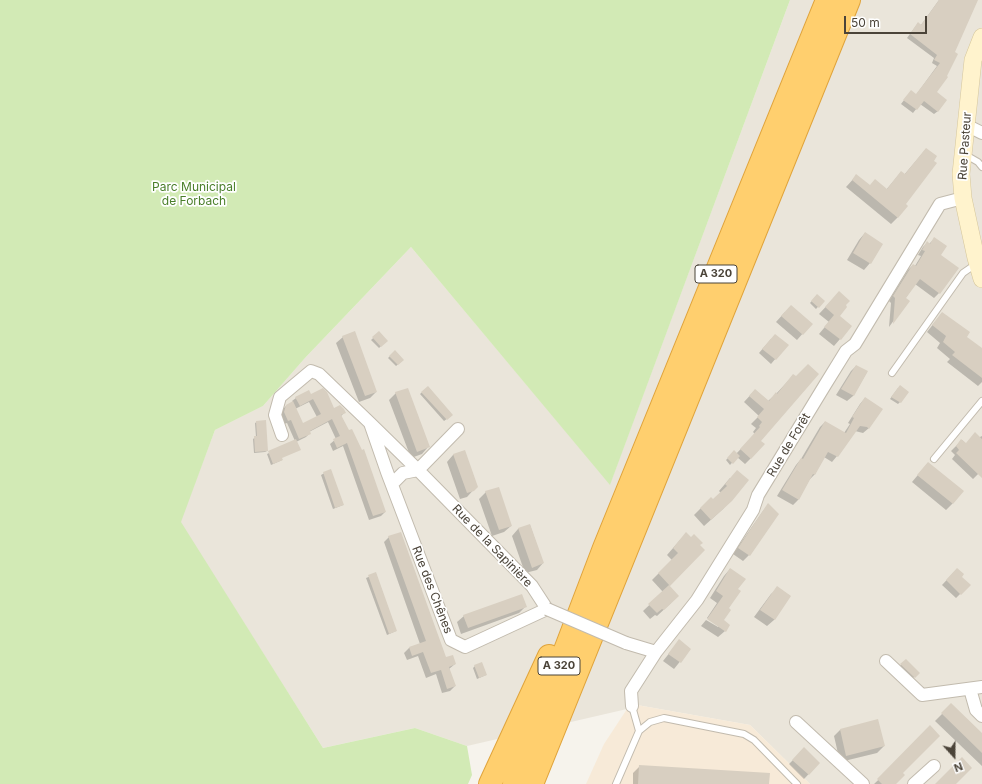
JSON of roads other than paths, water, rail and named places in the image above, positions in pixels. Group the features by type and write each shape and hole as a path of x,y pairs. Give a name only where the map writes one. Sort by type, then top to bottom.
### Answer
{"highway":[{"name":"A 320","path":"514,784 604,548 827,0"},
{"name":"A 320","path":"532,784 849,0"},
{"path":"490,784 572,605 604,548"},
{"path":"547,784 574,708 589,644"}],"main road":[{"name":"Rue Pasteur","path":"980,271 963,198 961,174 973,60 982,37"}],"street":[{"path":"966,125 982,132"},
{"name":"Rue de Forêt","path":"632,706 631,691 656,652 701,594 753,510 758,495 825,385 846,351 855,344 940,204 963,198"},
{"name":"Rue de la Sapinière","path":"282,435 275,415 280,397 311,371 319,374 418,470 532,586 547,609"},
{"name":"Rue des Chênes","path":"370,423 387,472 451,640 465,648 547,609"},
{"path":"392,484 403,473 418,470 458,429"},
{"path":"547,609 626,643 656,652"},
{"path":"886,661 922,695 976,688 976,710 982,716"},
{"path":"796,722 863,784"},
{"path":"914,784 934,766"}],"lane":[{"path":"963,153 978,162 982,167"},
{"path":"892,374 963,273 980,271"},
{"path":"934,459 982,401"},
{"path":"632,706 639,731"},
{"path":"616,784 639,731 650,722 664,718 744,734 754,740 797,784"}],"park label":[{"name":"Parc Municipal de Forbach","path":"194,194"}]}
